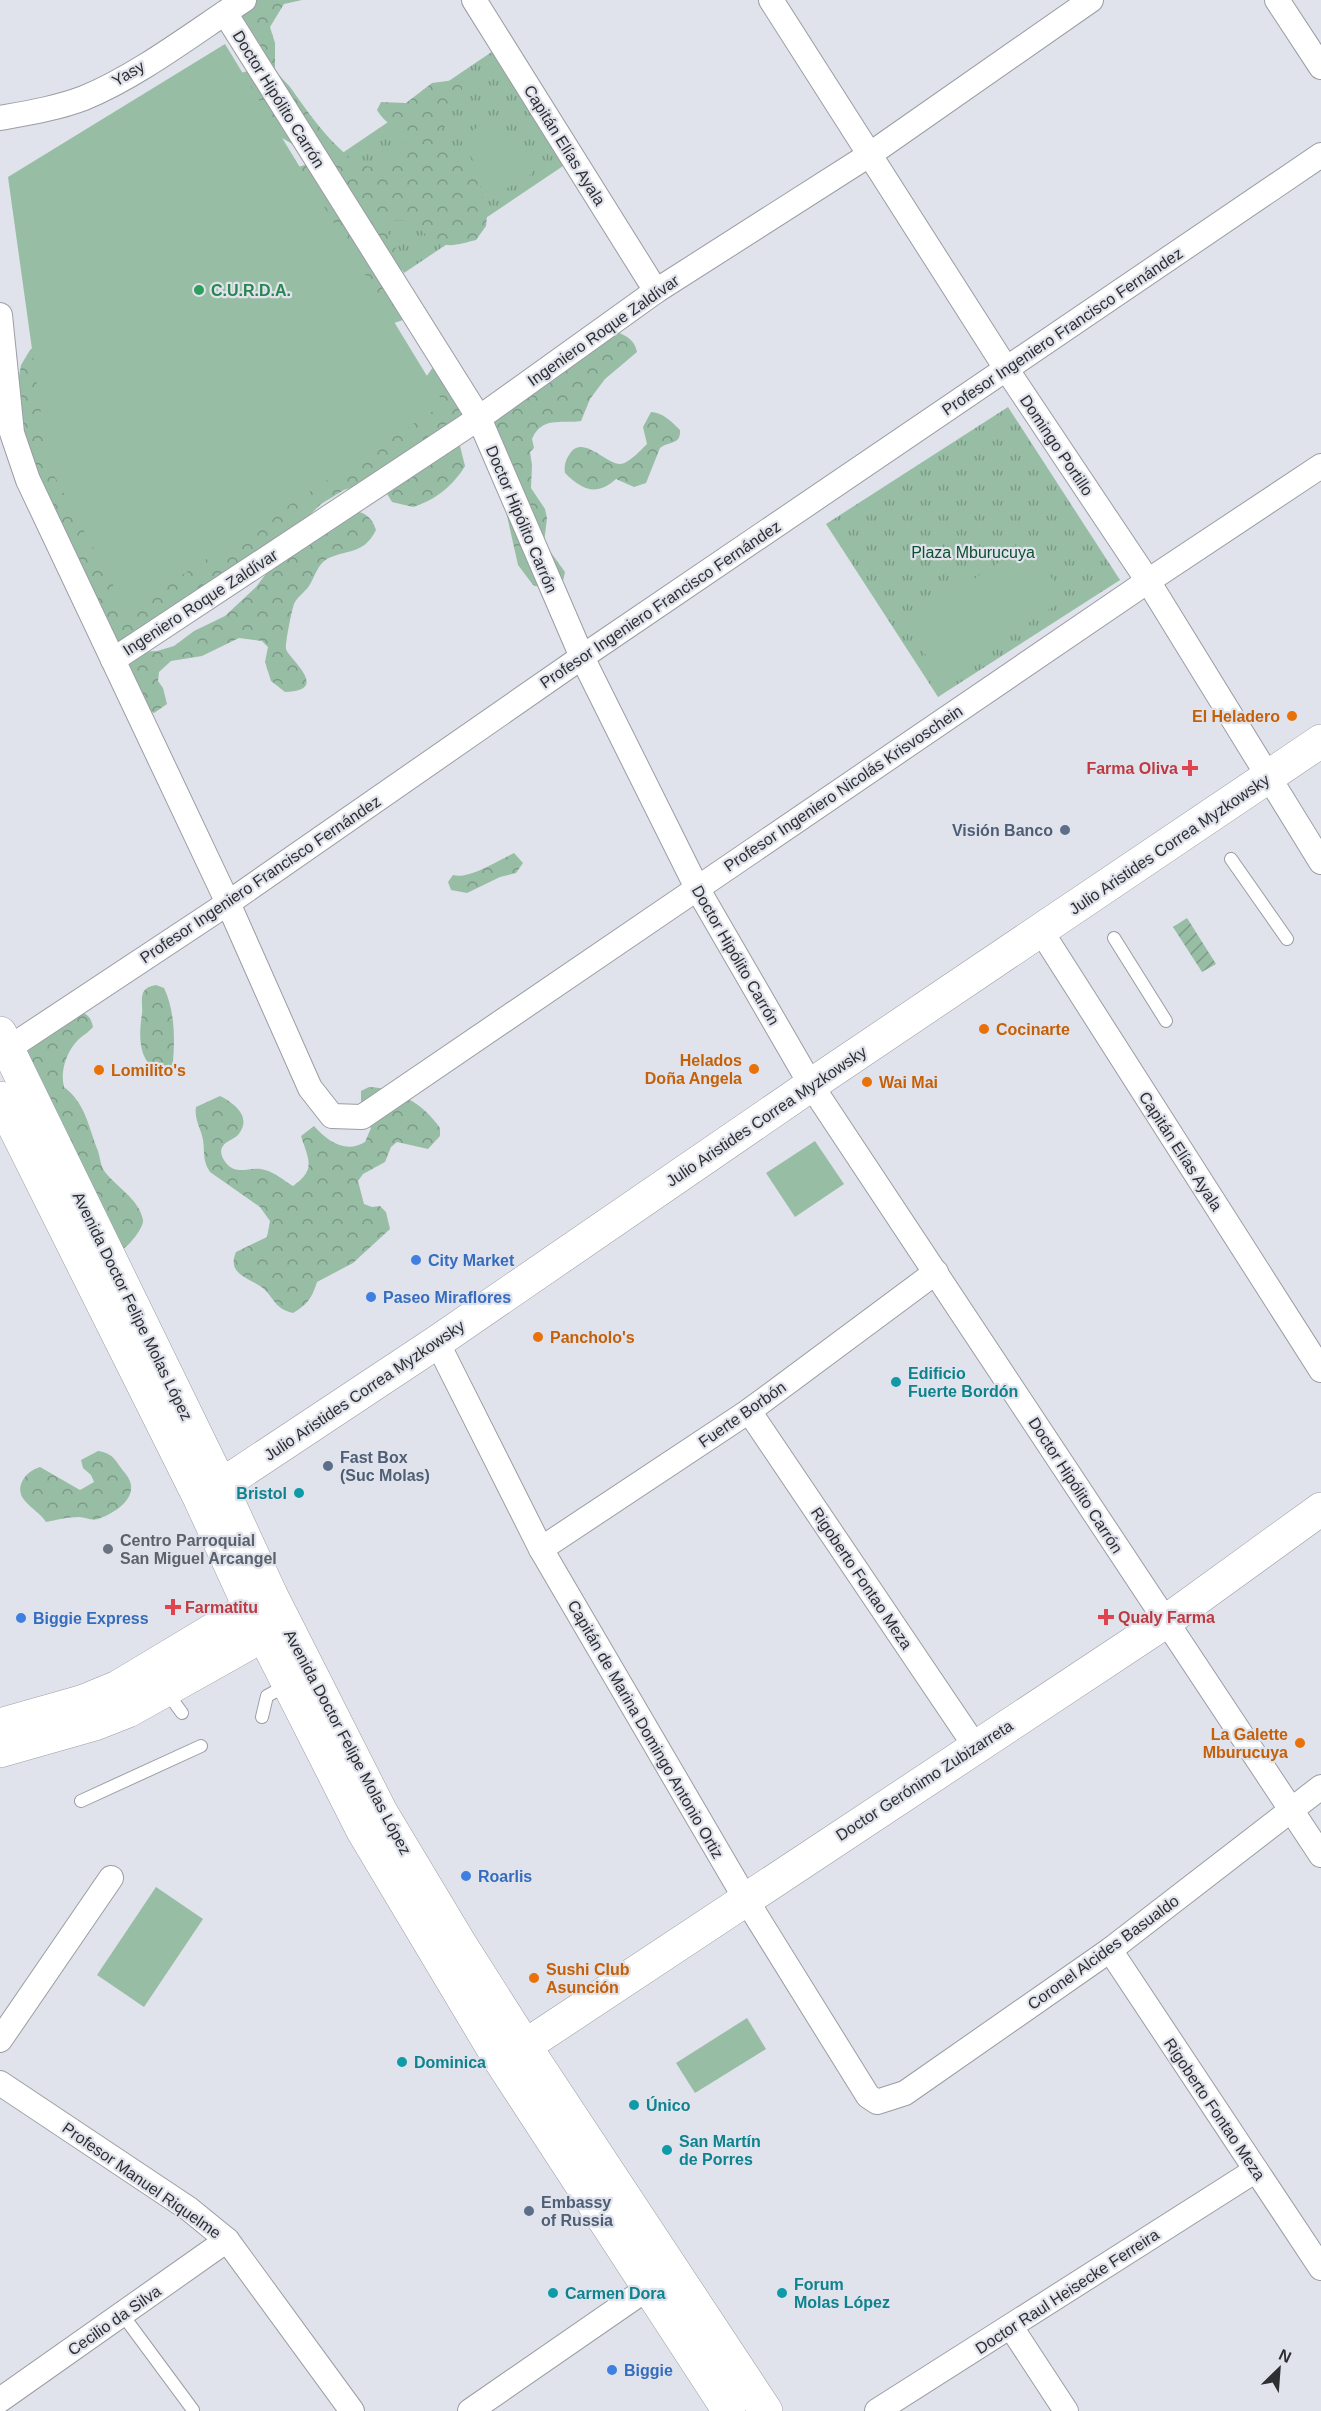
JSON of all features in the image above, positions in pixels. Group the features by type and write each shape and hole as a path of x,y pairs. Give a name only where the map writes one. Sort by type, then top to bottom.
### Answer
{"main road":[{"name":"Julio Aristides Correa Myzkowsky","path":"211,1492 437,1342 811,1085 1321,741"},
{"name":"Avenida Doctor Felipe Molas López","path":"2,1046 268,1615 381,1812 525,2046 660,2280 729,2411"},
{"name":"Avenida Doctor Felipe Molas López","path":"0,1098 211,1492"},
{"name":"Doctor Gerónimo Zubizarreta","path":"525,2046 745,1898 1165,1622 1321,1509"},
{"name":"Avenida Doctor Felipe Molas López","path":"268,1615 289,1684 363,1831 498,2057 660,2280 766,2411"},
{"path":"0,1751 95,1724 128,1711 174,1702 268,1615"},
{"path":"0,1725 84,1701 268,1615"},
{"path":"438,1956 458,1971 499,2036 525,2046"}],"street":[{"name":"Capitán Elías Ayala","path":"474,0 656,291"},
{"name":"Domingo Portillo","path":"771,0 1006,370 1148,581 1321,862"},
{"name":"Ingeniero Roque Zaldívar","path":"113,660 479,418 656,291 870,155 1091,0"},
{"path":"1277,0 1321,67"},
{"name":"Yasy","path":"0,118 45,110 85,98 123,78 235,6"},
{"name":"Doctor Hipólito Carrón","path":"235,6 479,418 582,657 698,888 811,1085 1321,1855"},
{"name":"Profesor Ingeniero Francisco Fernández","path":"2,1046 228,903 582,657 1321,154"},
{"path":"0,315 6,437 228,903"},
{"name":"Profesor Ingeniero Nicolás Krisvoschein","path":"228,903 310,1088 332,1116 362,1117 1148,581 1321,466"},
{"name":"Capitán Elías Ayala","path":"1041,931 1321,1370"},
{"name":"Fuerte Borbón","path":"541,1549 749,1411 936,1272"},
{"name":"Capitán de Marina Domingo Antonio Ortiz","path":"437,1342 541,1549 745,1898 868,2097 877,2102"},
{"name":"Rigoberto Fontao Meza","path":"749,1411 975,1746"},
{"name":"Coronel Alcides Basualdo","path":"877,2102 889,2100 904,2093 1110,1950 1321,1787"},
{"path":"0,2040 111,1878"},
{"name":"Rigoberto Fontao Meza","path":"1110,1950 1321,2268"},
{"name":"Profesor Manuel Riquelme","path":"0,2083 189,2209 227,2240 352,2411"},
{"name":"Doctor Raul Heisecke Ferreira","path":"877,2411 1256,2170"},
{"name":"Cecilio da Silva","path":"0,2400 227,2240"},
{"path":"470,2411 660,2280"},
{"path":"1011,2327 1066,2411"}],"lane":[{"path":"1231,859 1287,939"},
{"path":"1113,938 1166,1021"},
{"path":"262,1717 267,1695 289,1684"},
{"path":"81,1801 201,1746"},
{"path":"122,2314 193,2410"}],"green space":[{"path":"256,0 302,0 284,4 270,27 275,43 275,69 327,136 361,164 375,167 388,162 397,156 404,140 377,110 381,102 406,103 432,83 462,79 461,95 444,124 439,140 443,148 464,161 479,182 487,216 486,226 476,240 447,245 438,243 411,223 403,220 384,225 401,258 406,319 391,324 275,174 308,164 304,151 272,132 241,73 258,68 265,59 261,46 241,13"},
{"name":"C.U.R.D.A.","path":"225,44 444,404 127,611 48,464 8,177"},
{"path":"496,49 572,160 404,273 332,160"},
{"path":"498,115 533,173 494,196 460,138"},
{"path":"604,328 629,338 637,352 605,379 590,399 581,421 546,424 536,432 532,439 534,448 530,452 531,488 545,509 547,518 544,543 565,572 563,581 549,590 533,585 518,565 485,418"},
{"path":"36,345 426,377 436,363 470,402 457,434 465,466 443,491 413,507 392,502 381,484 375,480 344,490 321,504 290,534 127,646 112,638 12,415 21,365"},
{"name":"Plaza Mburucuya","path":"1008,407 1120,580 938,697 826,524"},
{"path":"651,412 670,421 680,430 680,435 676,440 660,448 646,483 634,487 616,479 603,488 590,489 578,484 565,473 568,457 574,449 580,447 594,451 614,463 620,464 630,459 647,444 643,427"},
{"path":"351,510 370,518 376,530 366,544 360,548 327,559 318,568 309,586 293,607 286,649 304,674 305,686 299,690 285,692 271,681 265,662 268,647 262,641 239,638 202,656 171,661 159,672 158,681 163,688 167,704 154,713 132,702 118,672 131,652 157,651 174,646 194,631 225,616 256,587 281,554"},
{"path":"1029,543 1065,599 942,679 905,624"},
{"path":"514,853 523,863 516,873 500,877 467,893 451,890 448,882 453,875 467,875"},
{"path":"1187,918 1216,964 1202,972 1173,927"},
{"path":"156,985 164,988 173,1018 172,1072 152,1067 143,1052 141,1043 143,993"},
{"path":"77,1011 88,1016 93,1027 78,1040 67,1056 63,1075 64,1087 82,1108 103,1169 141,1212 143,1223 133,1240 123,1249 22,1045"},
{"path":"369,1087 389,1090 418,1105 440,1128 440,1136 428,1149 397,1142 391,1147 385,1162 363,1174 358,1181 364,1204 372,1207 380,1206 386,1212 390,1229 353,1263 317,1282 311,1297 302,1307 293,1313 286,1311 277,1305 265,1290 236,1270 234,1259 236,1252 267,1237 270,1221 260,1207 207,1168 196,1107 220,1096 236,1107 243,1117 242,1128 238,1135 222,1148 223,1159 235,1169 269,1171 293,1186 305,1175 309,1164 301,1136 314,1126 325,1137 337,1144 351,1147 365,1142 371,1128 361,1116 361,1091"},
{"path":"815,1141 844,1184 795,1217 766,1173"},
{"path":"98,1451 114,1459 130,1481 130,1495 113,1512 95,1519 75,1517 46,1522 25,1501 20,1490 23,1480 30,1472 40,1467 80,1490 94,1482 91,1475 83,1468 81,1460"},
{"path":"156,1887 203,1919 144,2007 97,1975"},
{"path":"747,2018 766,2049 695,2093 676,2063"}],"place":[{"name":"C.U.R.D.A.","path":"199,290"},
{"name":"El Heladero","path":"1292,716"},
{"name":"Farma Oliva","path":"1190,768"},
{"name":"Visión Banco","path":"1065,830"},
{"name":"Cocinarte","path":"984,1029"},
{"name":"Helados Doña Angela","path":"754,1069"},
{"name":"Lomilito's","path":"99,1070"},
{"name":"Wai Mai","path":"867,1082"},
{"name":"City Market","path":"416,1260"},
{"name":"Paseo Miraflores","path":"371,1297"},
{"name":"Pancholo's","path":"538,1337"},
{"name":"Edificio Fuerte Bordón","path":"896,1382"},
{"name":"Fast Box (Suc Molas)","path":"328,1466"},
{"name":"Bristol","path":"299,1493"},
{"name":"Centro Parroquial San Miguel Arcangel","path":"108,1549"},
{"name":"Farmatitu","path":"173,1607"},
{"name":"Qualy Farma","path":"1106,1617"},
{"name":"Biggie Express","path":"21,1618"},
{"name":"La Galette Mburucuya","path":"1300,1743"},
{"name":"Roarlis","path":"466,1876"},
{"name":"Sushi Club Asunción","path":"534,1978"},
{"name":"Dominica","path":"402,2062"},
{"name":"Único","path":"634,2105"},
{"name":"San Martín de Porres","path":"667,2150"},
{"name":"Embassy of Russia","path":"529,2211"},
{"name":"Carmen Dora","path":"553,2293"},
{"name":"Forum Molas López","path":"782,2293"},
{"name":"Biggie","path":"612,2370"}]}
